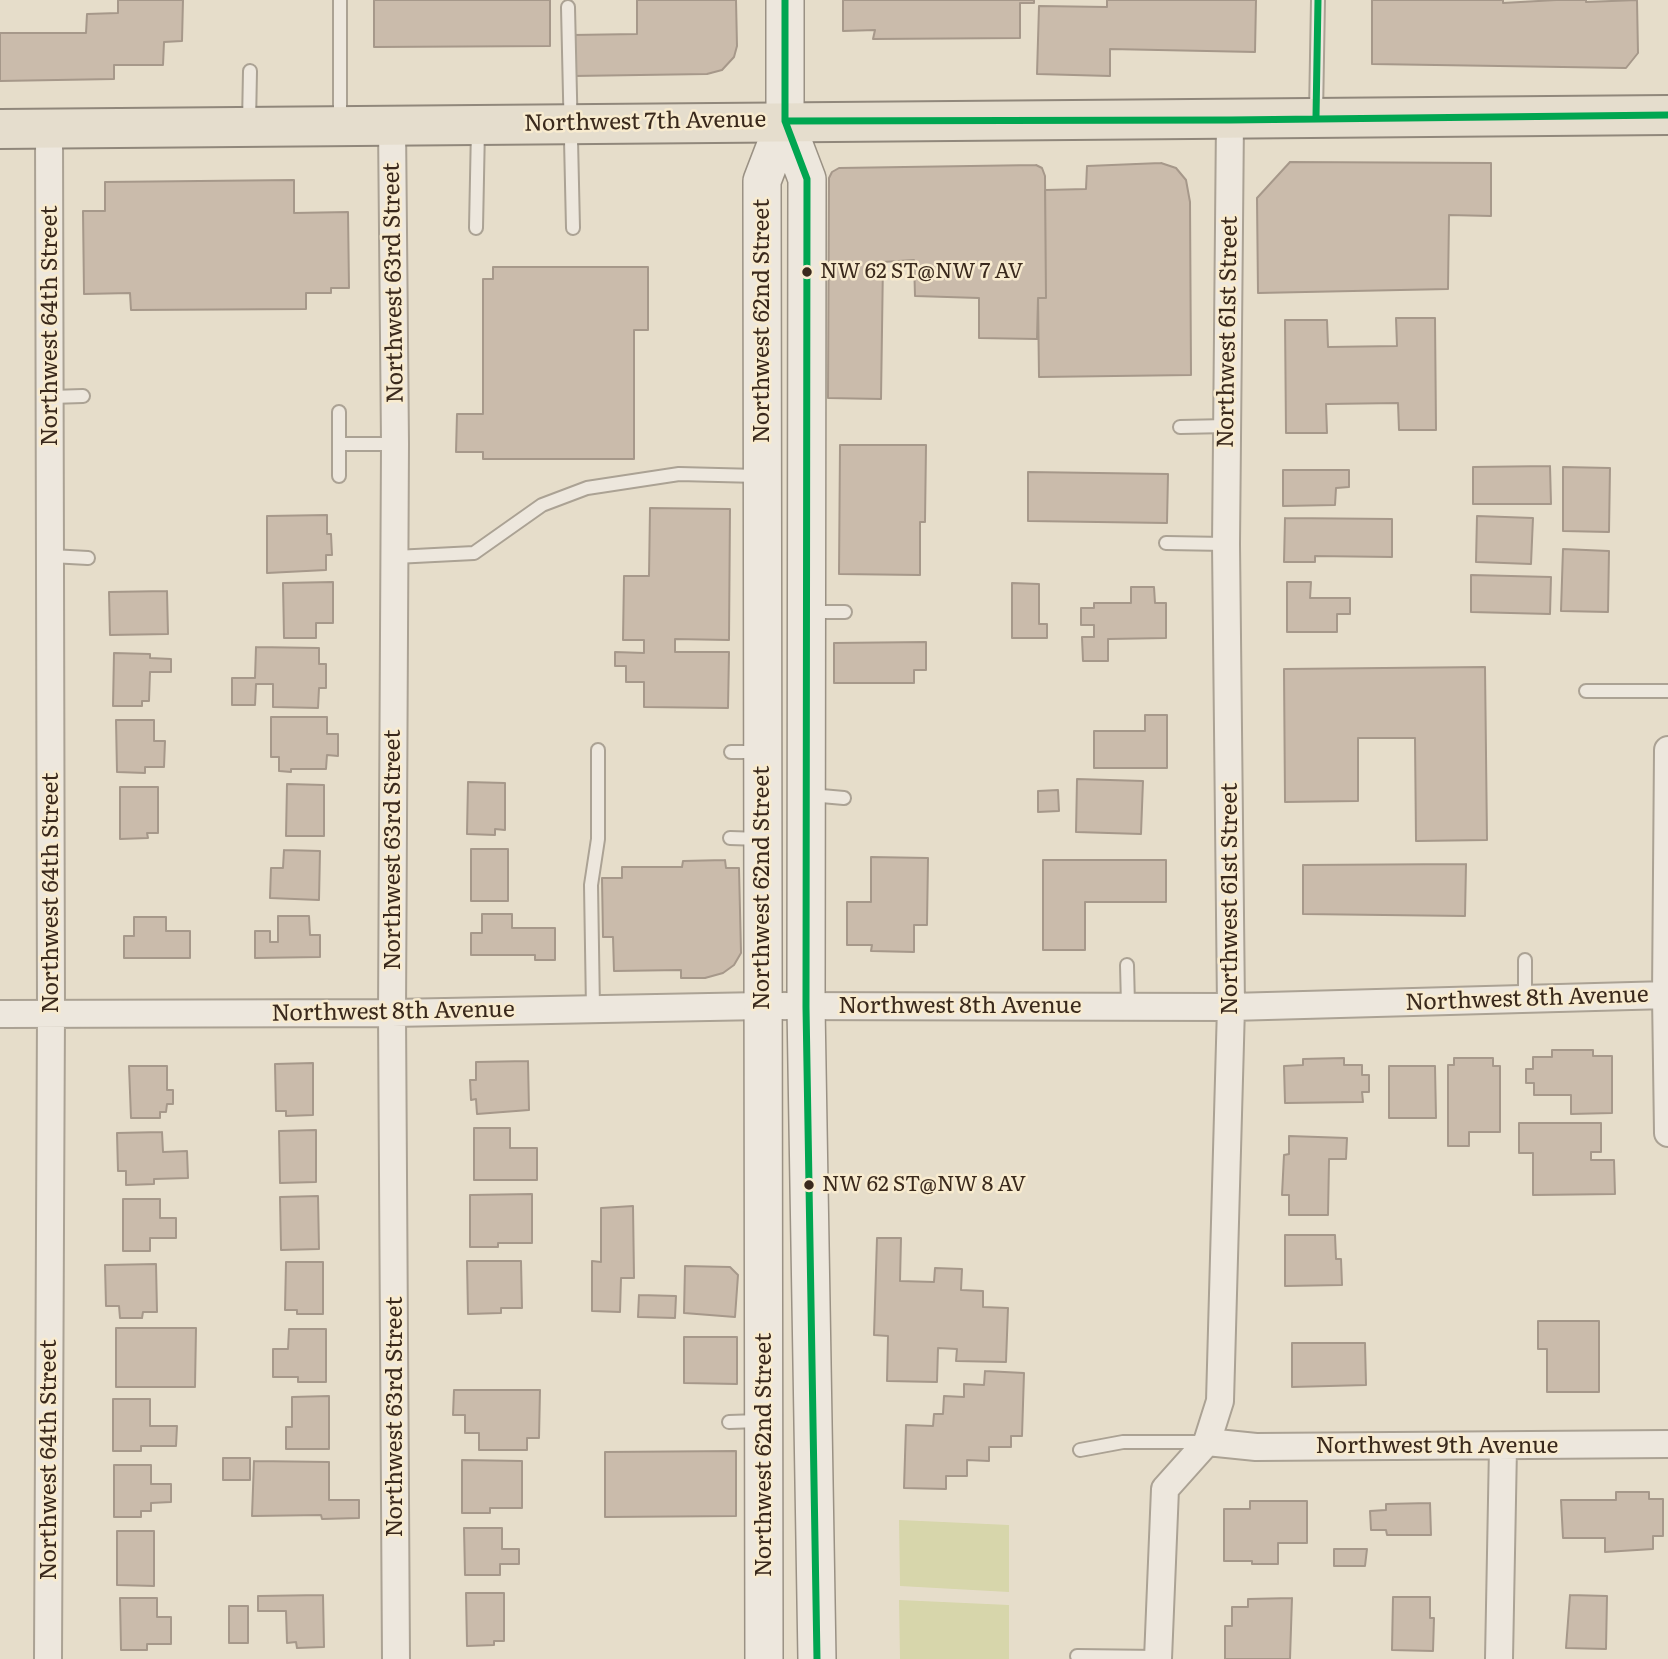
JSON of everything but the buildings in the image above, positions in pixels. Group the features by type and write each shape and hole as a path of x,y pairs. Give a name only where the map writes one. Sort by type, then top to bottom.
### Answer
{"main road":[{"name":"Northwest 62nd Street","path":"785,0 785,121 807,180 806,1006 817,1659"},
{"name":"Northwest 7th Avenue","path":"0,129 1668,115"},
{"name":"Northwest 62nd Street","path":"764,1659 746,1421 762,1006 746,839 746,752 762,476 762,181 785,121"}],"street":[{"name":"Northwest 61st Street","path":"1158,1658 1165,1489 1207,1442 1220,1401 1231,1006 1226,544 1230,120"},
{"name":"Northwest 63rd Street","path":"392,125 395,444 392,1013 396,1659"},
{"name":"Northwest 64th Street","path":"48,1659 51,1013 49,128"},
{"path":"1668,750 1668,1133"},
{"name":"Northwest 8th Avenue","path":"0,1014 392,1013 762,1006 1231,1006 1667,995"},
{"name":"Northwest 9th Avenue","path":"1207,1442 1256,1447 1668,1444"},
{"path":"1499,1659 1503,1447"}],"lane":[{"path":"340,0 340,126"},
{"path":"1316,117 1318,0"},
{"path":"568,7 573,228"},
{"path":"249,126 250,71"},
{"path":"476,228 478,124"},
{"path":"51,397 83,396"},
{"path":"339,476 340,412"},
{"path":"1180,427 1227,426"},
{"path":"339,444 395,444"},
{"path":"395,556 474,553 542,505 587,488 679,474 762,476"},
{"path":"1166,543 1226,544"},
{"path":"51,556 88,558"},
{"path":"807,612 845,612"},
{"path":"1586,691 1668,691"},
{"path":"593,1009 591,885 598,839 598,750"},
{"path":"806,795 844,798"},
{"path":"1525,960 1525,1000"},
{"path":"1127,965 1128,1005"},
{"path":"1080,1450 1123,1442 1207,1442"},
{"path":"1077,1656 1158,1658"}],"green space":[{"path":"899,1520 1009,1525 1009,1592 900,1586"},
{"path":"899,1600 1009,1605 1009,1659 900,1659"}],"transit line":[{"path":"785,0 785,121 807,179 806,1007 817,1659"},
{"path":"1316,117 1318,0"},
{"path":"785,121 1668,115"}],"place":[{"name":"NW 62 ST@NW 7 AV","path":"807,272"},
{"name":"NW 62 ST@NW 8 AV","path":"809,1185"}]}
